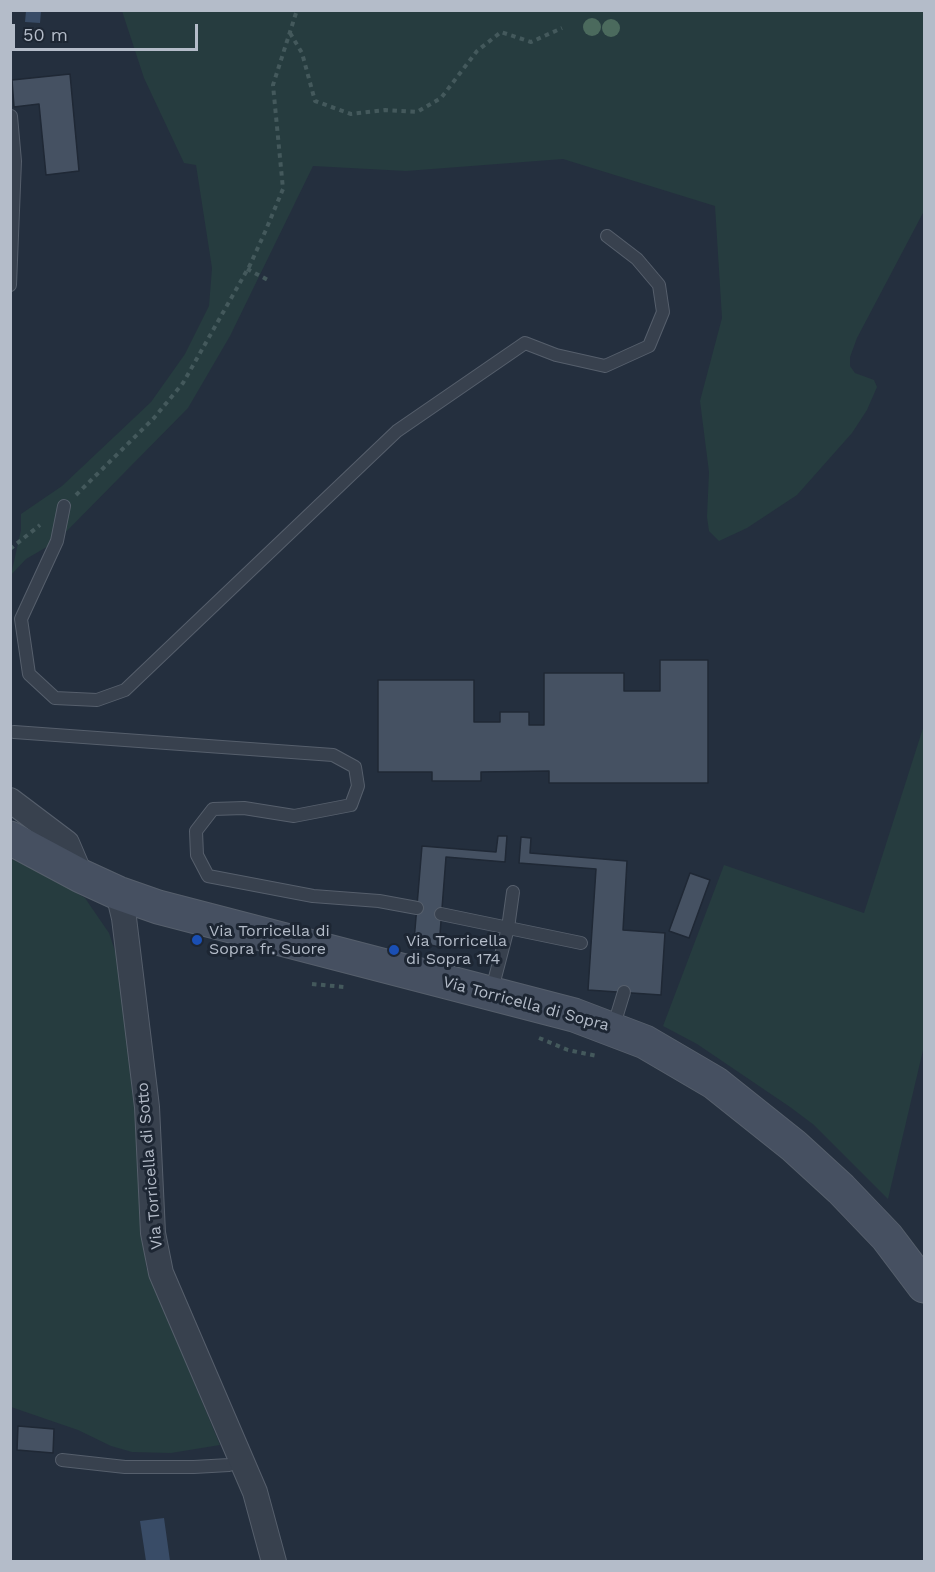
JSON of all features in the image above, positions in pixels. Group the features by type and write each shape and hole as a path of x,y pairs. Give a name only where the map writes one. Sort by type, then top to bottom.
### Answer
{"street":[{"path":"10,800 68,843 81,876"},
{"name":"Via Torricella di Sopra","path":"10,838 51,861 118,893 227,926 613,1028 671,1056 753,1111 842,1189 887,1237 924,1286"},
{"path":"10,850 51,861"},
{"name":"Via Torricella di Sotto","path":"118,893 124,918 147,1107 153,1233 161,1273 255,1492 274,1562"}],"lane":[{"path":"10,285 15,161 11,116"},
{"path":"64,506 57,541 21,619 29,674 55,698 97,700 125,690 397,431 525,343 556,355 605,366 649,346 663,312 659,285 638,259 607,236"},
{"path":"14,732 333,755 354,767 358,786 351,805 294,816 244,808 213,809 196,831 197,855 208,876 313,896 379,901 417,908"},
{"path":"491,994 508,928 513,892"},
{"path":"441,914 581,944"},
{"path":"613,1028 624,992"},
{"path":"62,1460 125,1467 194,1467 229,1465 241,1460"}],"path":[{"path":"10,549 64,506 154,418 183,383 247,269 283,189 273,85 297,10"},
{"path":"290,32 302,53 315,101 351,114 385,110 417,112 441,98 477,51 501,32 531,42 562,28"},
{"path":"247,269 270,281"}],"green space":[{"path":"122,11 924,11 924,211 857,338 850,357 850,366 855,373 874,380 877,387 867,410 852,433 797,495 747,528 719,541 709,531 707,517 709,472 700,401 722,318 715,206 563,159 406,171 313,166 230,336 188,408 57,541 26,559 11,575 21,530 21,514 62,486 151,402 185,354 209,306 212,268 196,165 184,163 144,78"},
{"path":"924,725 924,1046 888,1199 814,1125 697,1044 663,1026 724,865 864,913"},
{"path":"11,859 42,872 85,898 109,933 118,960 137,1108 146,1267 220,1445 171,1453 132,1452 11,1407"}],"water":[{"path":"26,11 41,11 40,23 25,22"},
{"path":"164,1518 170,1561 146,1561 140,1521"}],"building":[{"path":"70,74 79,171 46,175 39,104 14,107 12,80"},
{"path":"660,660 708,660 708,783 549,783 549,771 481,772 481,781 432,781 432,772 378,772 378,680 474,680 474,722 500,722 500,712 529,712 529,725 544,725 544,673 624,673 624,691 660,691"},
{"path":"498,836 507,836 505,862 446,857 439,947 414,941 422,846 496,852"},
{"path":"521,837 531,838 530,853 627,861 623,930 665,933 661,995 588,990 596,869 519,863"},
{"path":"690,873 710,880 689,938 669,931"},
{"path":"18,1426 54,1429 53,1453 17,1450"}],"place":[{"name":"Via Torricella di Sopra fr. Suore","path":"197,940"},
{"name":"Via Torricella di Sopra 174","path":"394,950"}]}
